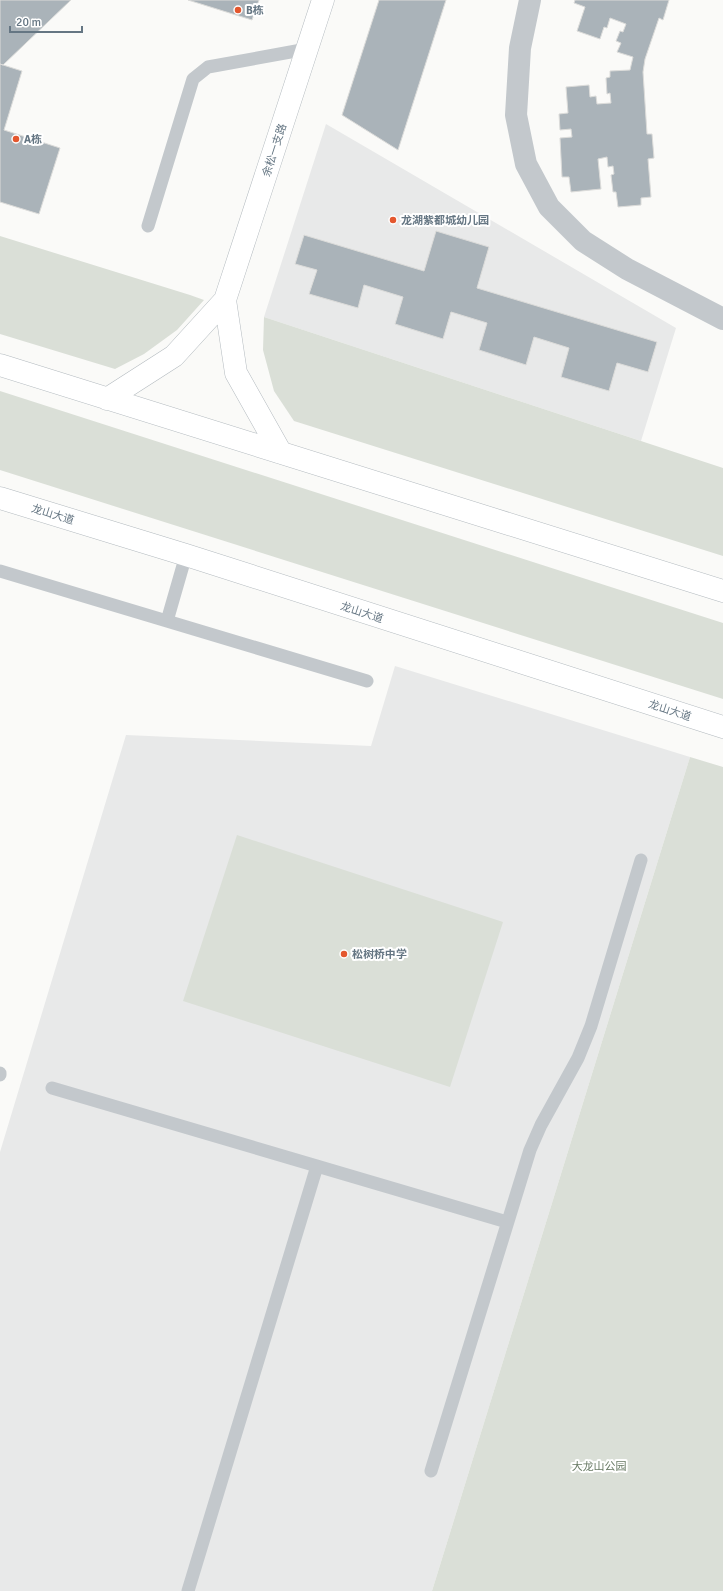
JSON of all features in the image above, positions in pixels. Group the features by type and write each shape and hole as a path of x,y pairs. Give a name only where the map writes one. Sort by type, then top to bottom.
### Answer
{"main road":[{"name":"余松一支路","path":"225,300 323,0"},
{"path":"107,398 174,356 225,300"},
{"path":"225,300 236,373 281,453"},
{"path":"0,365 723,591"},
{"name":"龙山大道","path":"0,498 186,555 723,727"}],"street":[{"path":"530,0 520,48 516,115 526,164 549,207 583,241 627,269 723,319"}],"lane":[{"path":"148,226 193,78 208,67 307,50"},
{"path":"167,621 186,555"},
{"path":"0,571 367,681"},
{"path":"431,1471 530,1150 541,1125 578,1058 591,1026 641,860"},
{"path":"52,1088 507,1222"},
{"path":"188,1591 317,1166"}],"shaded area":[{"name":"龙湖紫都城幼儿园","path":"326,124 676,328 641,441 264,317"},
{"name":"松树桥中学","path":"395,666 690,757 432,1591 0,1591 0,1152 126,735 371,746"}],"green space":[{"path":"0,236 204,300 177,330 144,354 115,369 0,334"},
{"path":"264,317 723,468 723,556 294,421 274,391 263,350"},
{"path":"0,391 723,623 723,699 0,470"},
{"name":"大龙山公园","path":"690,757 723,767 723,1591 432,1591"},
{"path":"237,835 503,922 450,1087 183,1001"}],"building":[{"path":"0,0 71,0 3,65 0,64"},
{"name":"B栋","path":"188,0 259,0 252,20"},
{"path":"379,0 446,0 398,150 342,115"},
{"path":"575,0 669,0 663,20 659,18 645,59 643,72 647,134 652,134 654,158 648,159 651,197 641,198 641,205 618,207 616,192 613,192 611,175 614,174 613,166 608,167 607,157 598,159 601,189 571,192 569,177 562,177 560,138 572,137 571,129 560,130 559,114 568,113 566,87 589,85 590,97 596,96 597,104 611,103 610,93 607,94 606,78 610,77 610,71 630,70 633,57 617,52 621,43 616,41 620,31 623,32 626,24 610,18 607,28 604,27 600,39 577,31 585,7 574,3"},
{"name":"A栋","path":"0,64 22,71 4,130 60,148 39,214 0,202"},
{"path":"436,231 489,247 477,288 657,342 648,372 617,363 609,391 561,377 569,348 534,337 526,365 479,350 487,323 451,312 443,339 395,324 403,297 364,285 358,308 309,294 317,270 295,264 304,235 424,271"}],"place":[{"name":"B栋","path":"238,10"},
{"name":"A栋","path":"16,139"},
{"name":"龙湖紫都城幼儿园","path":"393,220"},
{"name":"松树桥中学","path":"344,954"}]}
